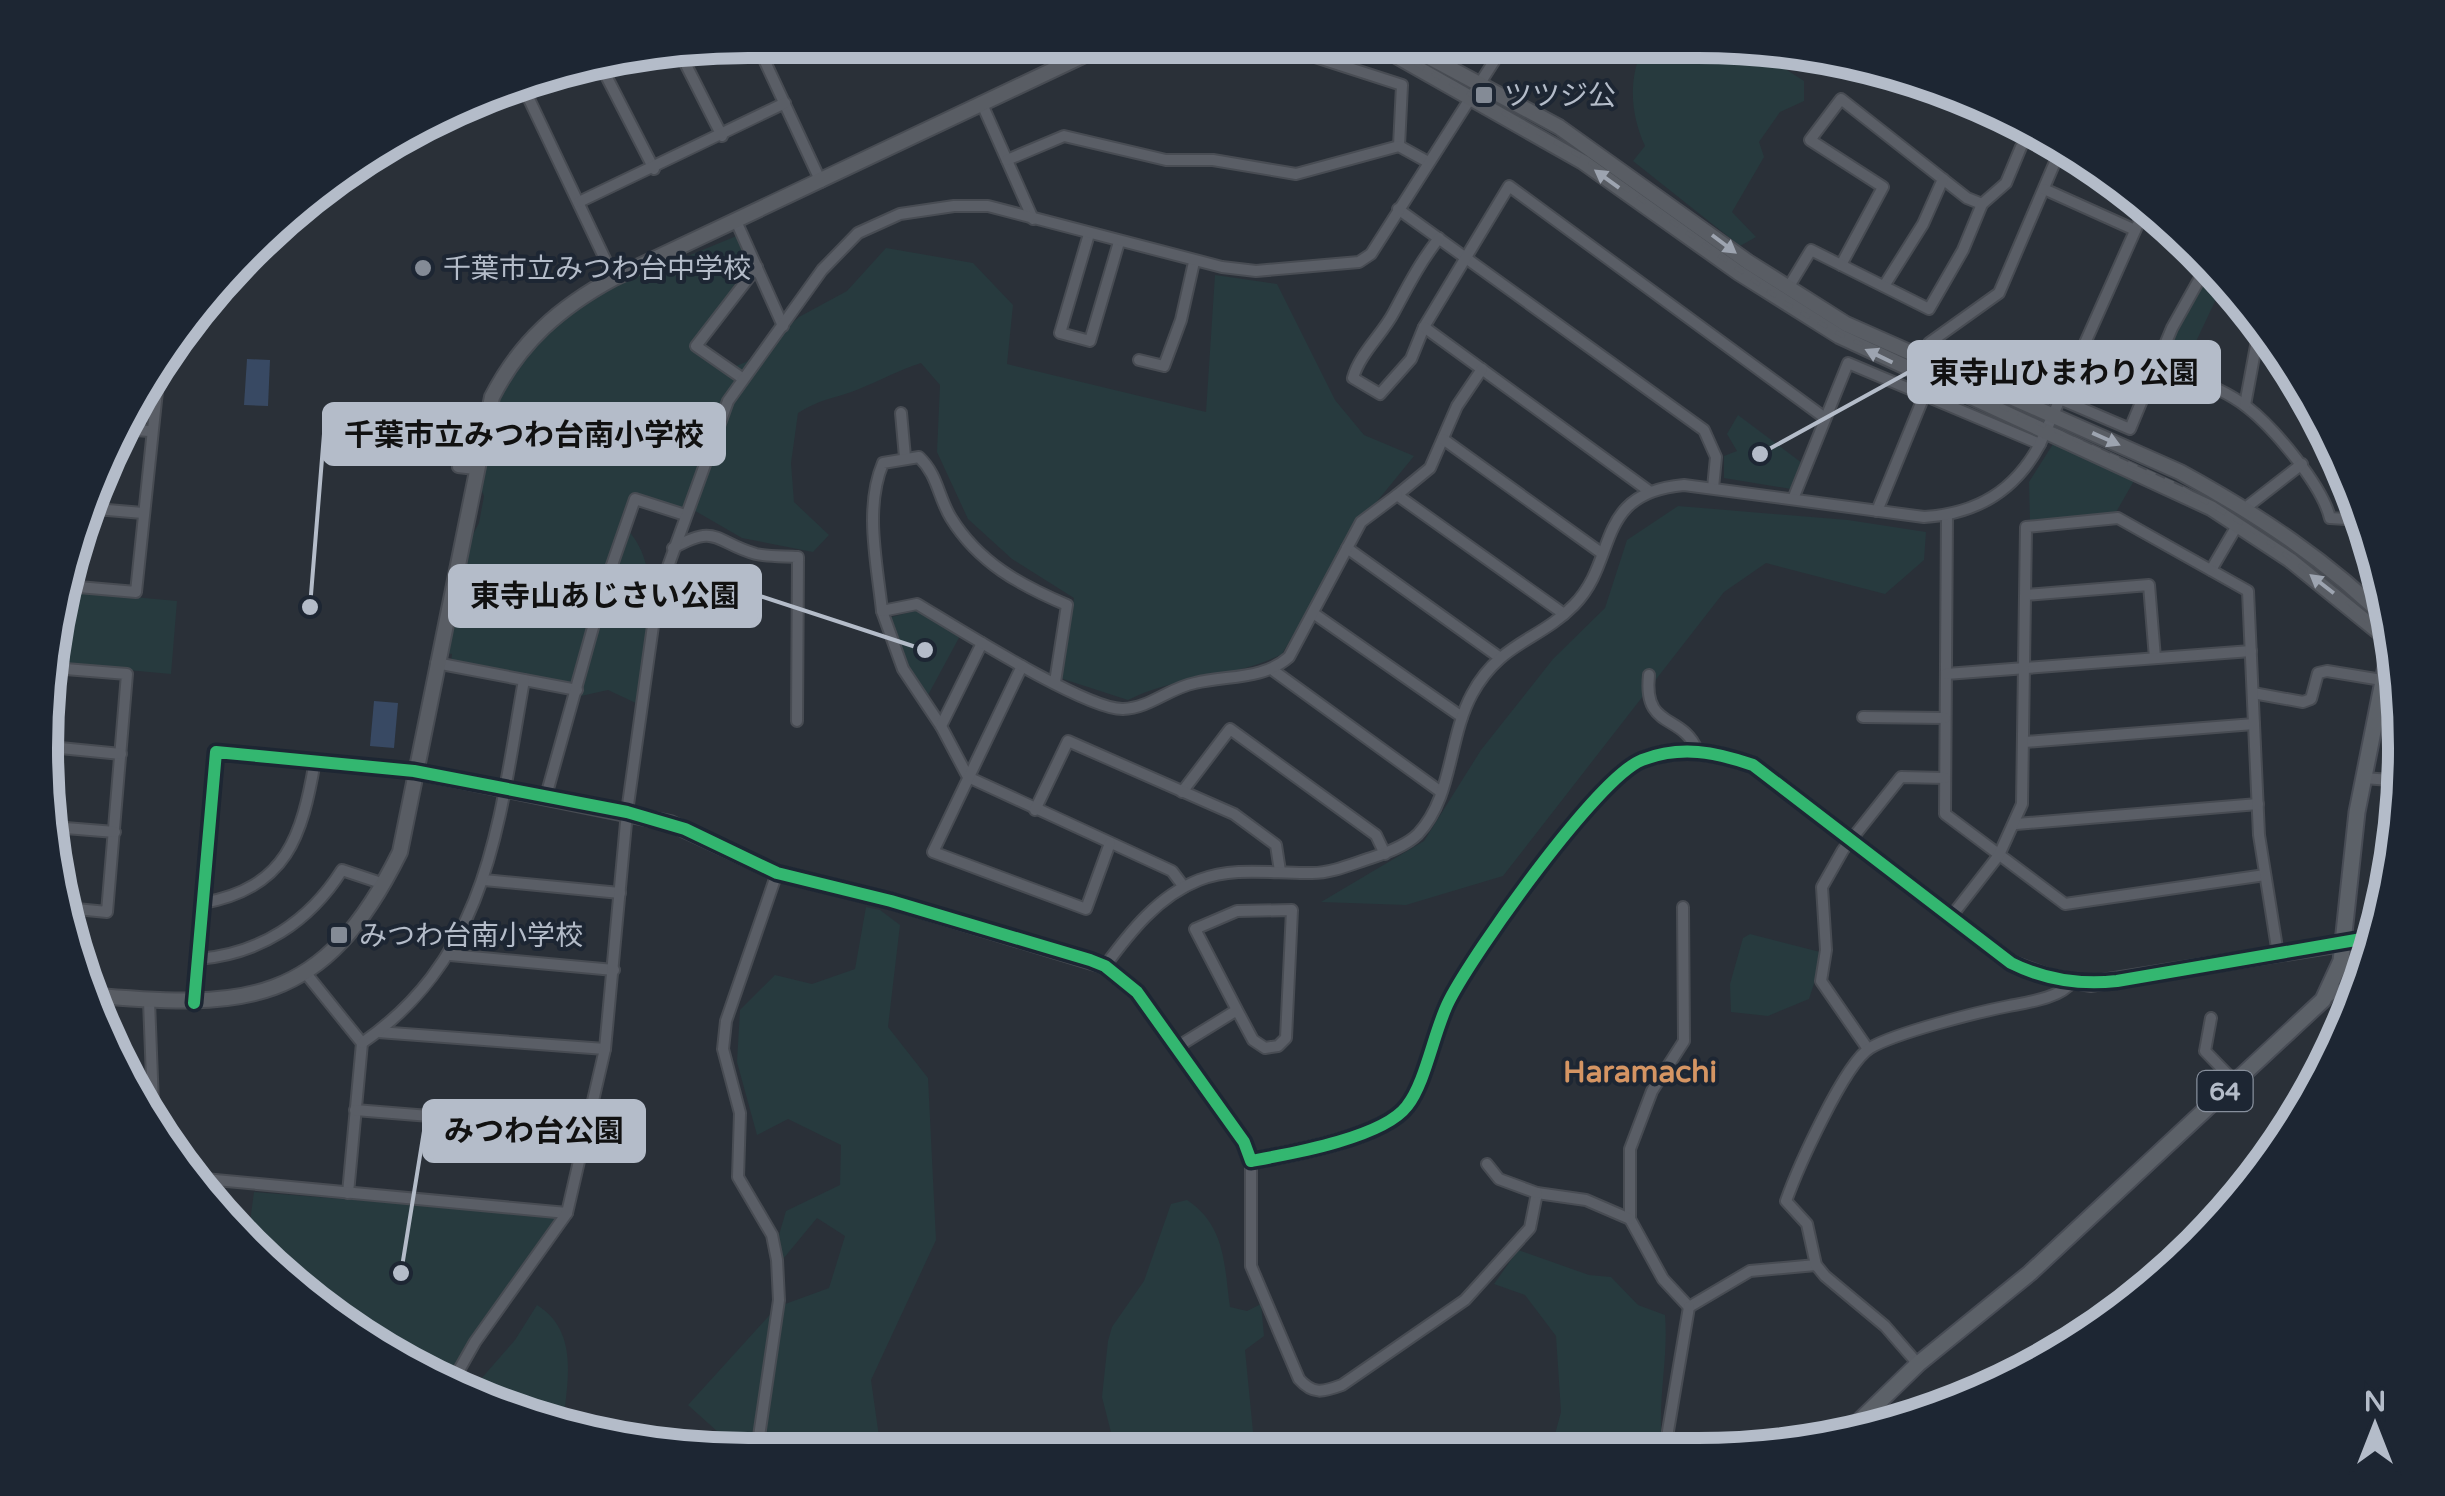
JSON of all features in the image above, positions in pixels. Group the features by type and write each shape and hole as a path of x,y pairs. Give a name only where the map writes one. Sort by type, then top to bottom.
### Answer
{"main road":[{"name":"64","path":"1862,1418 1918,1364 2030,1273 2323,1000 2334,980 2342,944 2364,778 2386,701"}],"street":[{"path":"764,58 822,182"},
{"path":"104,997 194,1003 236,1000 304,971 346,939 384,884 400,852 492,397 521,349 568,305 614,278 1078,58"},
{"path":"1318,58 1402,85 1399,146"},
{"path":"1405,58 1559,128 1846,324 2173,487 2238,524 2376,624"},
{"path":"1426,58 1584,162 1798,313 1885,360 2180,472 2244,508 2357,590 2374,611"},
{"path":"456,1373 567,1213 604,1048 627,812 656,597 672,549 718,423 742,378 840,249 881,222 954,206 988,206 1194,262 1256,271 1359,262 1371,254 1497,58"},
{"path":"684,61 722,136"},
{"path":"605,73 654,169"},
{"path":"527,94 614,278"},
{"path":"1842,266 1882,187 1810,140 1841,99 1982,204"},
{"path":"579,202 785,103"},
{"path":"982,104 1033,218"},
{"path":"1007,160 1064,136 1166,160 1214,160 1296,174 1399,146 1428,162"},
{"path":"1788,288 1811,250 1928,309 1962,250 1982,204 2006,184 2020,146"},
{"path":"2057,159 1999,293 1928,344 2130,428 2156,362 2201,277"},
{"path":"1884,286 1923,224 1944,179"},
{"path":"1439,238 1409,277 1394,312 1356,364 1353,378 1380,394 1412,359 1424,327 1509,186 1825,418"},
{"path":"2044,189 2136,230"},
{"path":"1398,209 1704,430 1716,457 1713,488"},
{"path":"1105,966 1132,930 1184,887 1247,870 1330,872 1385,854 1414,838 1437,806 1462,718 1478,684 1499,656 1564,614 1584,590 1600,552 1626,508 1649,491 1684,484 1877,511 1948,515 1978,506 2013,483 2040,444 2140,219"},
{"path":"736,222 782,326"},
{"path":"1088,234 1060,333 1090,342 1119,242"},
{"path":"1139,360 1164,366 1181,320 1194,262"},
{"path":"742,378 696,346 757,267"},
{"path":"1424,327 1649,491"},
{"path":"2245,405 2256,344"},
{"path":"2156,362 2245,405 2302,464 2326,502 2330,518 2348,519"},
{"path":"1793,499 1848,363 2040,444"},
{"path":"882,610 917,604 1022,666 1119,710 1149,704 1190,684 1274,671 1289,657 1361,522 1430,468 1456,406 1482,369"},
{"path":"1877,511 1924,396"},
{"path":"77,587 136,592 152,399"},
{"path":"901,413 905,457"},
{"path":"136,430 149,431"},
{"path":"1444,439 1600,552"},
{"path":"1055,682 1068,604 1018,584 982,558 950,516 932,470 920,457 882,462 874,484 882,610 904,669 968,777 1172,871 1184,887"},
{"path":"2244,508 2302,464"},
{"path":"458,466 475,469"},
{"path":"1397,495 1564,614"},
{"path":"546,796 604,588 635,498 685,514"},
{"path":"100,509 143,513"},
{"path":"1948,515 1945,814 2065,904 2265,874"},
{"path":"1950,918 1999,855 2016,824 2025,784 2026,526 2118,518 2248,591 2258,804 2278,954"},
{"path":"2211,570 2238,524"},
{"path":"672,549 699,534 717,534 756,554 798,557 798,721"},
{"path":"1347,548 1499,656"},
{"path":"2026,594 2149,584 2155,658"},
{"path":"1314,613 1462,718"},
{"path":"941,726 982,642"},
{"path":"1946,674 2251,650"},
{"path":"436,663 577,690"},
{"path":"1022,666 933,852 1086,909 1110,843"},
{"path":"62,669 128,674 107,912 77,909"},
{"path":"1274,671 1441,792"},
{"path":"2253,694 2311,700 2318,673 2328,671 2384,682"},
{"path":"1649,674 1647,694 1655,714 1692,739 1697,750"},
{"path":"362,1043 378,1032 450,955 484,880 524,680"},
{"path":"1863,718 1945,718"},
{"path":"2025,742 2254,724"},
{"path":"1182,792 1230,729 1376,836 1385,854"},
{"path":"1035,810 1068,742 1234,814 1276,845 1280,871"},
{"path":"58,748 122,754"},
{"path":"1251,1161 1345,1139 1394,1118 1408,1106 1440,1020 1470,962 1605,784 1643,760 1697,750 1753,765 1950,918 2026,971 2072,982 2117,980 2360,940"},
{"path":"194,1003 216,752 414,771 627,812 685,829 777,873 891,901 1105,966 1137,992 1244,1142 1251,1161 1251,1266 1299,1379 1308,1390 1324,1392 1342,1385 1465,1300 1530,1228 1537,1193"},
{"path":"203,903 242,893 286,856 302,825 315,761"},
{"path":"1868,1048 1821,981 1826,950 1821,892 1850,841 1902,777 1945,778"},
{"path":"2364,778 2387,780"},
{"path":"2016,824 2258,804"},
{"path":"62,828 115,832"},
{"path":"198,959 232,954 276,936 316,906 342,870 384,884"},
{"path":"758,1438 779,1300 778,1260 772,1235 738,1177 740,1113 723,1050 726,1021 777,873"},
{"path":"484,880 620,892"},
{"path":"1683,907 1684,1042 1652,1091 1630,1149 1630,1219 1663,1279 1689,1307"},
{"path":"1292,910 1286,1038 1278,1046 1265,1048 1253,1040 1237,1010 1195,929 1238,911 1292,910"},
{"path":"450,955 614,970"},
{"path":"304,971 362,1043 348,1193"},
{"path":"1918,1364 1885,1326 1816,1265 1807,1224 1786,1202 1830,1106 1868,1048 1980,1012 2036,1000 2072,982"},
{"path":"2323,1000 2344,988"},
{"path":"148,1001 152,1097"},
{"path":"1177,1046 1237,1010"},
{"path":"2211,1018 2205,1050 2235,1082"},
{"path":"378,1032 604,1048"},
{"path":"356,1110 588,1128"},
{"path":"1487,1164 1499,1179 1537,1193 1586,1200 1630,1219"},
{"path":"210,1180 567,1213"},
{"path":"1668,1438 1689,1307 1750,1271 1816,1265"}],"green space":[{"path":"1639,58 1742,59 1775,62 1804,81 1804,101 1780,112 1759,142 1764,157 1732,212 1756,237 1740,246 1633,161 1645,146 1636,121 1635,70"},
{"path":"739,235 752,264 692,348 724,371 746,362 799,317 847,291 886,248 973,263 1013,305 1007,364 1206,412 1215,275 1277,284 1335,400 1364,435 1414,456 1357,526 1282,654 1128,700 1060,678 1074,598 1012,559 968,519 937,452 940,385 921,363 798,413 791,463 794,502 829,535 813,552 742,538 685,505 682,511 634,495 624,526 638,544 650,587 638,704 608,690 581,696 578,678 575,687 451,663 452,654 446,653 470,540 479,523 484,496 477,481 496,406 530,346 588,297"},
{"path":"2205,281 2218,295 2183,369 2162,360"},
{"path":"1738,415 1802,463 1791,489 1724,478 1724,456 1737,451 1727,434"},
{"path":"2053,444 2135,479 2115,514 2030,521 2029,482"},
{"path":"1678,506 1848,520 1926,532 1924,560 1885,594 1766,563 1724,592 1503,876 1406,905 1321,902 1424,841 1481,750 1553,659 1605,608 1627,540"},
{"path":"76,592 177,601 171,674 62,664"},
{"path":"918,610 961,634 928,695 905,666 888,618"},
{"path":"866,907 880,910 900,925 888,1027 928,1078 936,1240 871,1380 879,1438 724,1437 688,1405 777,1307 829,1288 845,1236 817,1218 783,1259 779,1235 786,1211 840,1185 841,1145 788,1119 757,1135 737,1062 740,1010 775,975 812,984 855,969"},
{"path":"1750,934 1824,953 1809,999 1768,1016 1731,1012 1730,984 1743,938"},
{"path":"254,1192 558,1216 452,1371 364,1322 293,1267 250,1225"},
{"path":"1187,1200 1200,1210 1216,1234 1230,1307 1247,1311 1261,1304 1264,1336 1245,1350 1254,1438 1112,1438 1102,1397 1108,1341 1112,1327 1144,1281 1171,1204"},
{"path":"1518,1250 1589,1275 1611,1277 1638,1305 1665,1315 1662,1438 1554,1438 1561,1412 1556,1336 1525,1295 1494,1284"},
{"path":"537,1305 560,1329 568,1359 564,1414 477,1383 515,1340"}],"water":[{"path":"247,359 270,360 268,406 244,405"},
{"path":"374,701 398,703 394,748 370,746"}],"railway":[{"path":"1405,58 1585,159 1785,303 1841,335 2175,484 2250,528 2348,602 2377,630"}],"cycle path":[{"path":"194,1003 216,752 414,771 627,812 685,829 777,873 891,901 1090,960 1105,966 1137,992 1244,1142 1251,1161 1357,1136 1395,1117 1407,1106 1449,1001 1509,908 1596,798 1622,774 1656,755 1698,752 1753,765 2011,963 2050,977 2076,982 2117,981 2360,939"}],"place":[{"name":"ツツジ公","path":"1484,95"},
{"name":"千葉市立みつわ台中学校","path":"423,268"},
{"name":"東寺山ひまわり公園","path":"1760,454"},
{"name":"千葉市立みつわ台南小学校","path":"310,607"},
{"name":"東寺山あじさい公園","path":"925,650"},
{"name":"みつわ台南小学校","path":"339,935"},
{"name":"みつわ台公園","path":"401,1273"}],"district":[{"name":"Haramachi","path":"1640,1072"}]}
